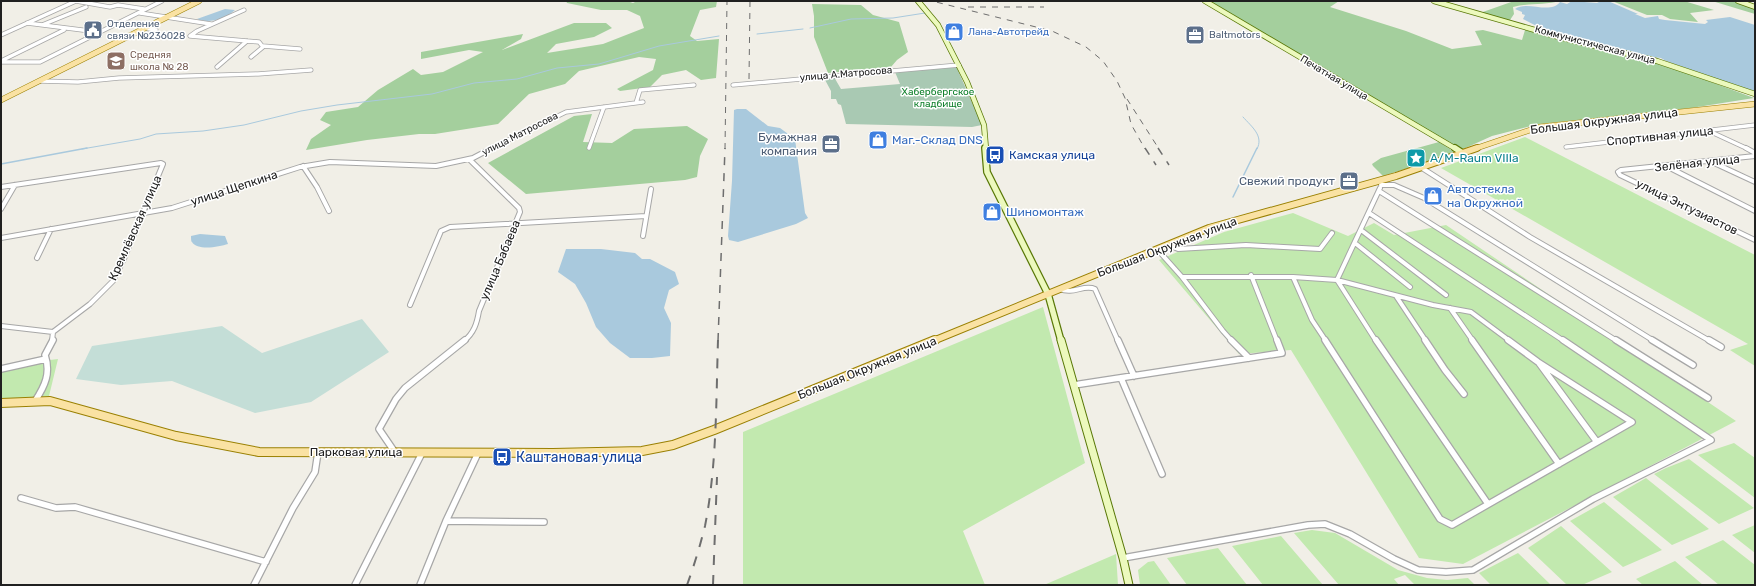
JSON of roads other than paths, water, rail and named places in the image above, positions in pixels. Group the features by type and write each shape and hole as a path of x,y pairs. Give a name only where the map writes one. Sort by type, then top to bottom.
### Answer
{"main road":[{"path":"1,100 199,1"},
{"name":"Большая Окружная улица","path":"714,430 1209,228 1269,209 1379,183 1464,154 1512,134 1539,127 1755,104"},
{"name":"Парковая улица","path":"1,403 50,401 176,436 259,452 642,451 673,445 714,430"}],"street":[{"path":"1,35 76,1 110,7 119,3 144,9"},
{"path":"1,62 40,62 162,1"},
{"path":"918,1 938,25 959,65 984,125 987,172 1048,294 1130,585"},
{"name":"Печатная улица","path":"1205,1 1464,154"},
{"name":"Коммунистическая улица","path":"1434,1 1559,37 1657,62 1755,94"},
{"path":"1738,1 1755,7"},
{"path":"42,25 86,7"},
{"path":"244,10 211,24 190,36 259,42 263,46 300,49"},
{"path":"138,14 211,24"},
{"path":"27,23 65,29 99,32"},
{"path":"144,28 156,30"},
{"path":"1,62 65,29"},
{"path":"217,67 247,41"},
{"path":"251,57 263,46"},
{"name":"улица А.Матросова","path":"733,85 959,65"},
{"path":"39,81 78,82 119,78 258,74 311,70"},
{"path":"636,103 640,90 694,85"},
{"name":"улица Матросова","path":"469,159 561,113 643,102"},
{"path":"589,148 604,107"},
{"name":"Спортивная улица","path":"1566,147 1755,125"},
{"path":"1709,131 1755,153"},
{"name":"Зелёная улица","path":"1620,175 1618,172 1621,170 1755,156"},
{"name":"улица Щепкина","path":"1,238 172,208 303,166 330,162 436,166 469,159"},
{"name":"улица Бабаева","path":"394,451 379,429 380,425 405,388 469,337 477,325 479,311 520,212 519,208 469,159"},
{"path":"1710,161 1755,182"},
{"name":"Кремлёвская улица","path":"15,186 161,163 163,164 117,275 90,304 53,332"},
{"path":"303,166 328,211"},
{"path":"1666,166 1755,212"},
{"path":"1422,168 1530,237 1721,347"},
{"name":"улица Энтузиастов","path":"1620,175 1755,240"},
{"path":"1336,280 1379,191 1379,183 1394,185 1424,198 1486,238 1693,365"},
{"path":"1,187 15,186"},
{"path":"1,209 15,186"},
{"path":"643,236 651,189"},
{"path":"1379,191 1708,398"},
{"path":"1123,558 1308,525 1325,524 1350,534 1394,559 1418,570 1446,572 1473,570 1593,500 1711,440 1589,356 1369,213"},
{"path":"410,305 441,231 445,228 646,216"},
{"path":"37,258 51,229"},
{"path":"1361,230 1446,295"},
{"path":"1168,245 1178,249 1246,245 1317,250 1320,249 1332,233"},
{"path":"1355,243 1410,287"},
{"path":"1157,250 1182,277 1223,331 1249,358"},
{"path":"1074,385 1282,353 1251,275"},
{"path":"1182,277 1251,275 1292,276 1336,280 1396,296 1471,312 1538,362 1555,371 1632,422 1452,525 1440,519 1312,320 1292,276"},
{"path":"1336,280 1370,333 1488,504"},
{"path":"1060,289 1066,292 1091,287 1095,289 1134,376"},
{"path":"1396,296 1445,370 1464,394"},
{"path":"1450,308 1559,464"},
{"path":"1,326 53,332 53,339 44,355 49,363 46,380 35,402"},
{"path":"1,368 28,364 46,359"},
{"path":"1538,362 1554,381 1579,421 1597,442"},
{"path":"1121,378 1162,474"},
{"path":"254,585 293,508 315,472 318,452"},
{"path":"356,585 423,452"},
{"path":"420,585 446,521 478,452"},
{"path":"21,498 56,508 75,507 266,562"},
{"path":"446,521 544,522"}],"waterway":[{"path":"810,28 851,19 893,18 925,13"},
{"path":"757,34 803,29"},
{"path":"82,149 140,139 156,134 203,131 244,125 301,111 337,105 432,94 474,83 517,79 557,68 599,64 659,46 719,36"},
{"path":"1243,117 1258,136 1259,144 1257,149"},
{"path":"1,164 87,148"},
{"path":"1233,197 1257,148"}],"railway":[{"path":"725,149 727,1"},
{"path":"749,79 750,1"},
{"path":"831,1 869,1"},
{"path":"925,1 936,2 1052,31 1086,47 1103,61 1117,81 1125,98 1131,124 1145,149"},
{"path":"968,7 1044,7"},
{"path":"1127,99 1159,149"},
{"path":"718,341 725,148"},
{"path":"1145,148 1156,165"},
{"path":"1158,148 1169,165"},
{"path":"687,585 705,526 712,480 718,340"},
{"path":"713,585 717,477"}],"place":[{"name":"Отделение связи №236028","path":"93,30"},
{"name":"Лана-Автотрейд","path":"954,32"},
{"name":"Baltmotors","path":"1195,35"},
{"name":"Средняя школа № 28","path":"116,61"},
{"name":"Маг.-Склад DNS","path":"878,140"},
{"name":"Бумажная компания","path":"831,144"},
{"name":"Камская улица","path":"995,155"},
{"name":"A/M-Raum VIIIa","path":"1416,158"},
{"name":"Свежий продукт","path":"1349,181"},
{"name":"Автостекла на Окружной","path":"1433,196"},
{"name":"Шиномонтаж","path":"992,212"},
{"name":"Каштановая улица","path":"502,457"}],"park label":[{"name":"Хабербергское кладбище","path":"938,98"}]}
